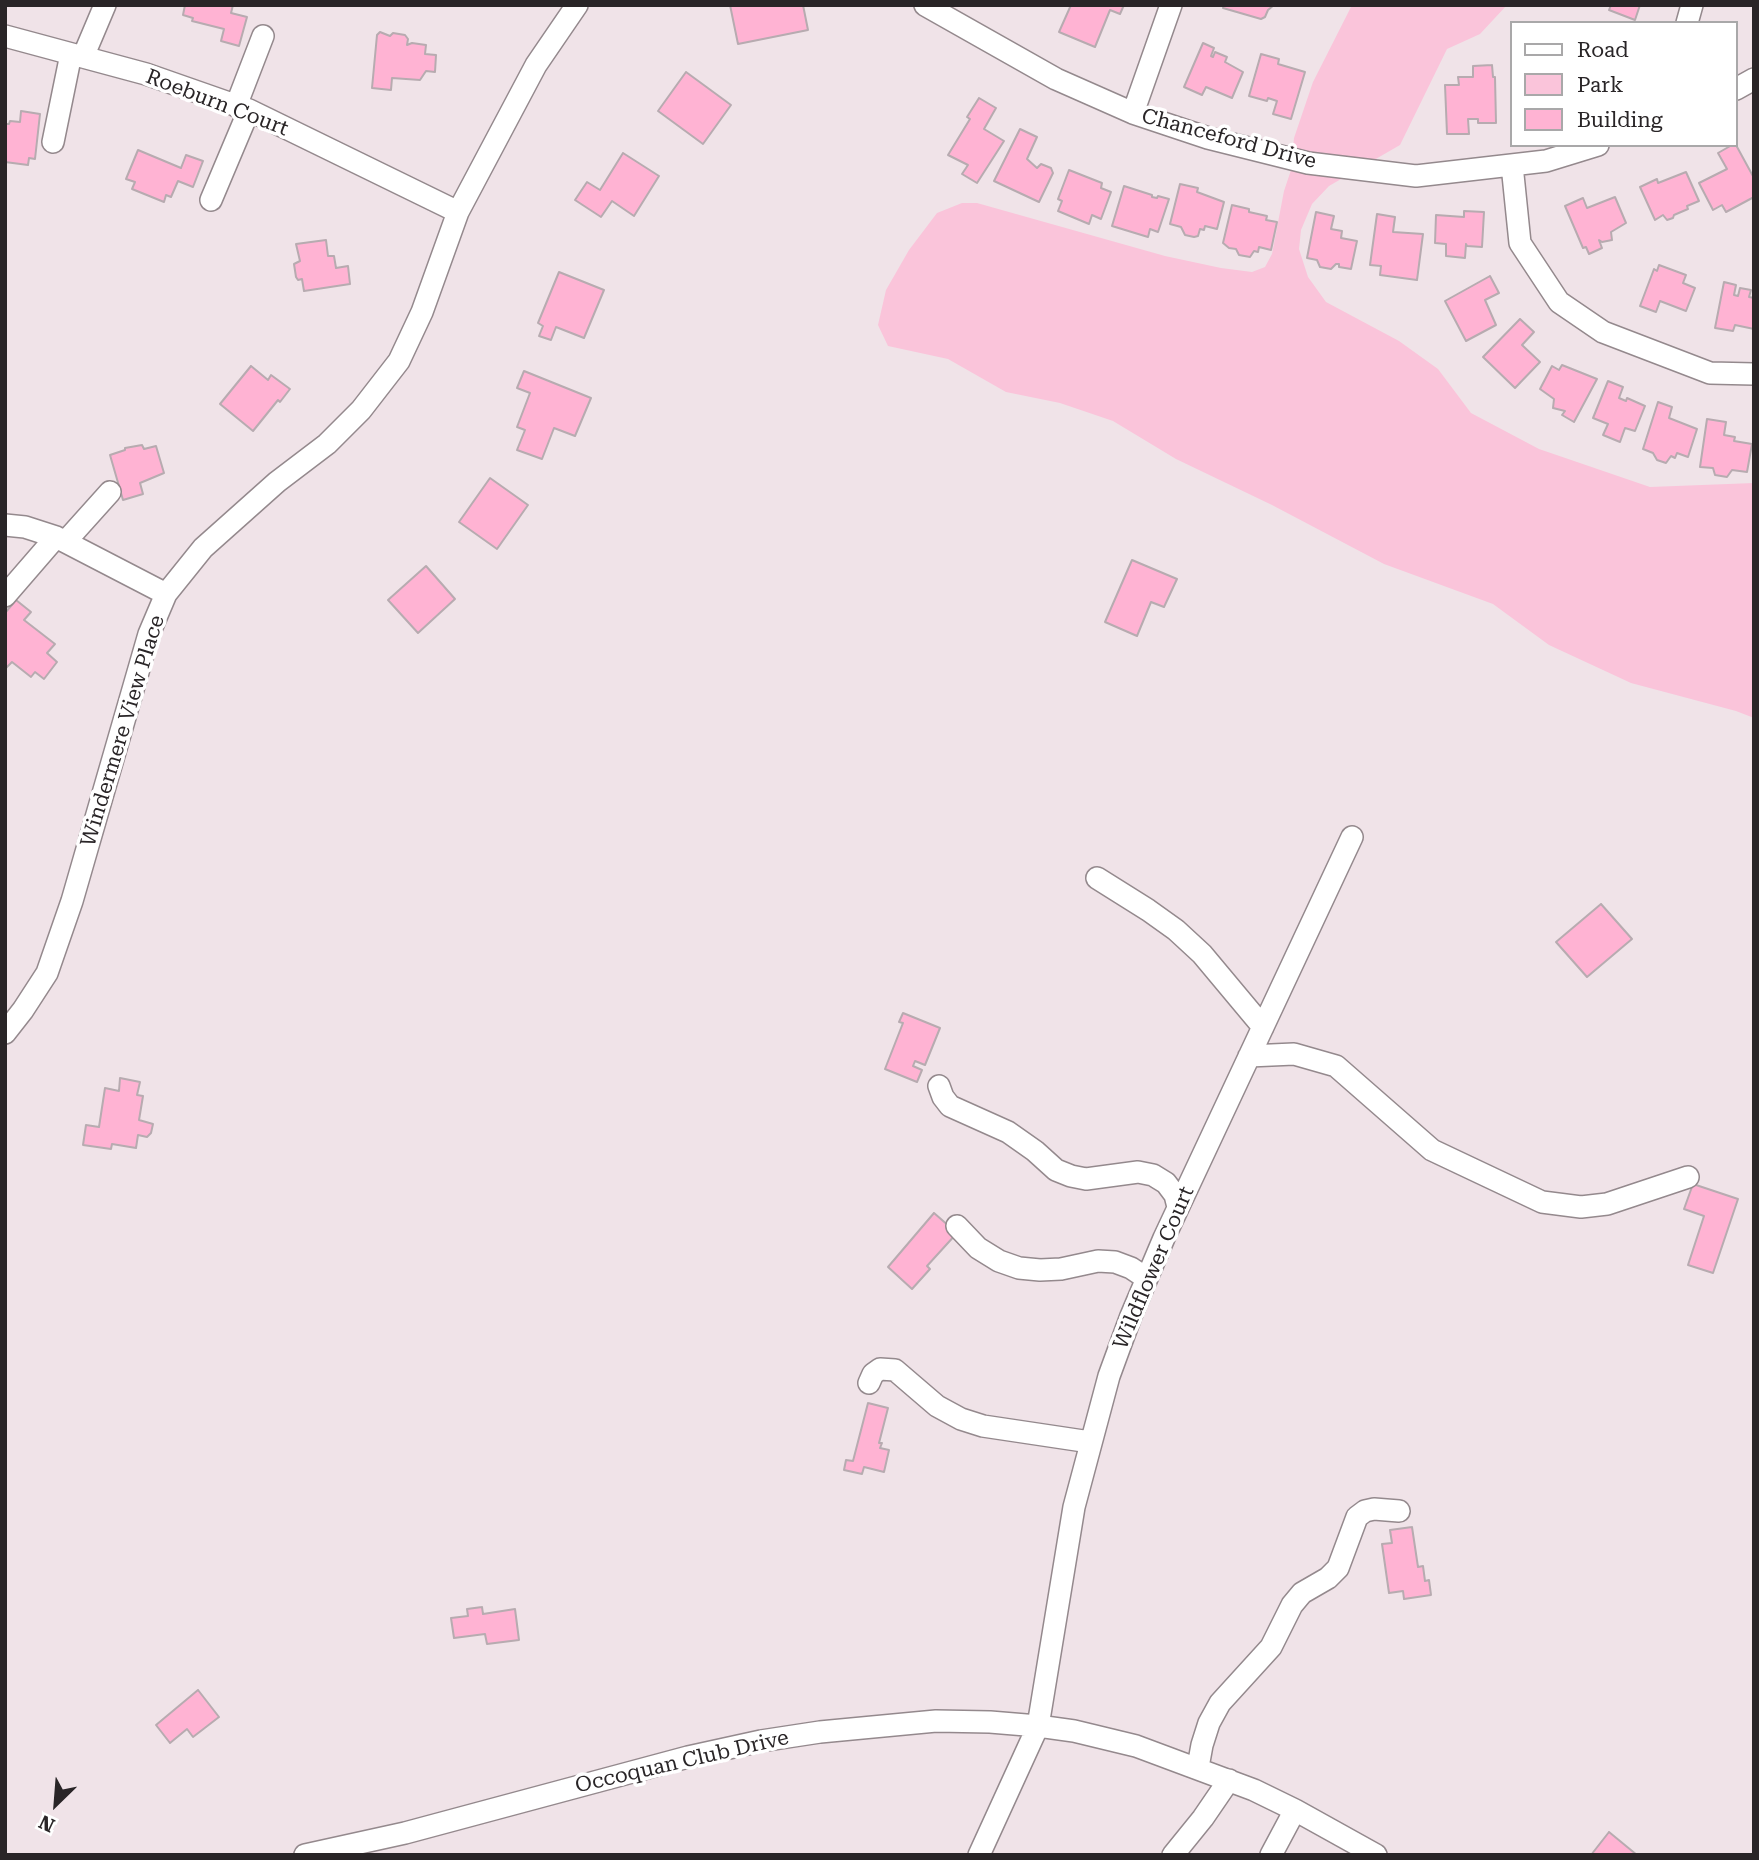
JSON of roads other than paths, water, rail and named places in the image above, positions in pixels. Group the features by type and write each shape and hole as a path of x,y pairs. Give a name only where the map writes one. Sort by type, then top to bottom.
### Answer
{"street":[{"path":"53,142 77,56 105,5"},
{"name":"Windermere View Place","path":"5,1033 47,973 72,901 149,634 166,594 203,548 277,482 327,444 361,410 399,361 422,312 458,212 536,65 577,5"},
{"name":"Chanceford Drive","path":"925,5 1056,79 1133,113 1208,138 1308,163 1416,176 1546,161 1592,147"},
{"path":"1133,113 1171,5"},
{"name":"Roeburn Court","path":"5,36 146,74 242,108 458,212"},
{"path":"211,200 263,36"},
{"path":"1738,88 1754,79"},
{"path":"1512,165 1520,243 1559,302 1603,332 1710,373 1754,374"},
{"path":"5,596 110,492"},
{"path":"5,525 26,527 61,539 166,594"},
{"name":"Wildflower Court","path":"979,1855 1038,1726 1074,1507 1109,1376 1146,1278 1178,1207 1352,837"},
{"path":"1097,878 1176,930 1202,954 1263,1027"},
{"path":"1249,1056 1294,1054 1336,1066 1432,1150 1542,1202 1581,1208 1606,1204 1688,1177"},
{"path":"939,1086 950,1106 1008,1132 1056,1170 1086,1179 1138,1172 1153,1175 1166,1182 1175,1195 1178,1207"},
{"path":"957,1226 978,1248 999,1261 1019,1268 1061,1269 1098,1261 1115,1262 1132,1268 1146,1278"},
{"path":"869,1383 873,1374 880,1369 895,1370 937,1406 961,1419 983,1426 1090,1442"},
{"path":"1198,1767 1205,1734 1220,1703 1271,1647 1302,1593 1328,1578 1338,1568 1357,1517 1374,1509 1399,1511"},
{"name":"Occoquan Club Drive","path":"305,1855 405,1833 688,1756 761,1741 905,1723 990,1722 1074,1731 1136,1746 1198,1767 1295,1810 1376,1855"},
{"path":"1173,1855 1229,1780"},
{"path":"1271,1855 1295,1810"}]}
